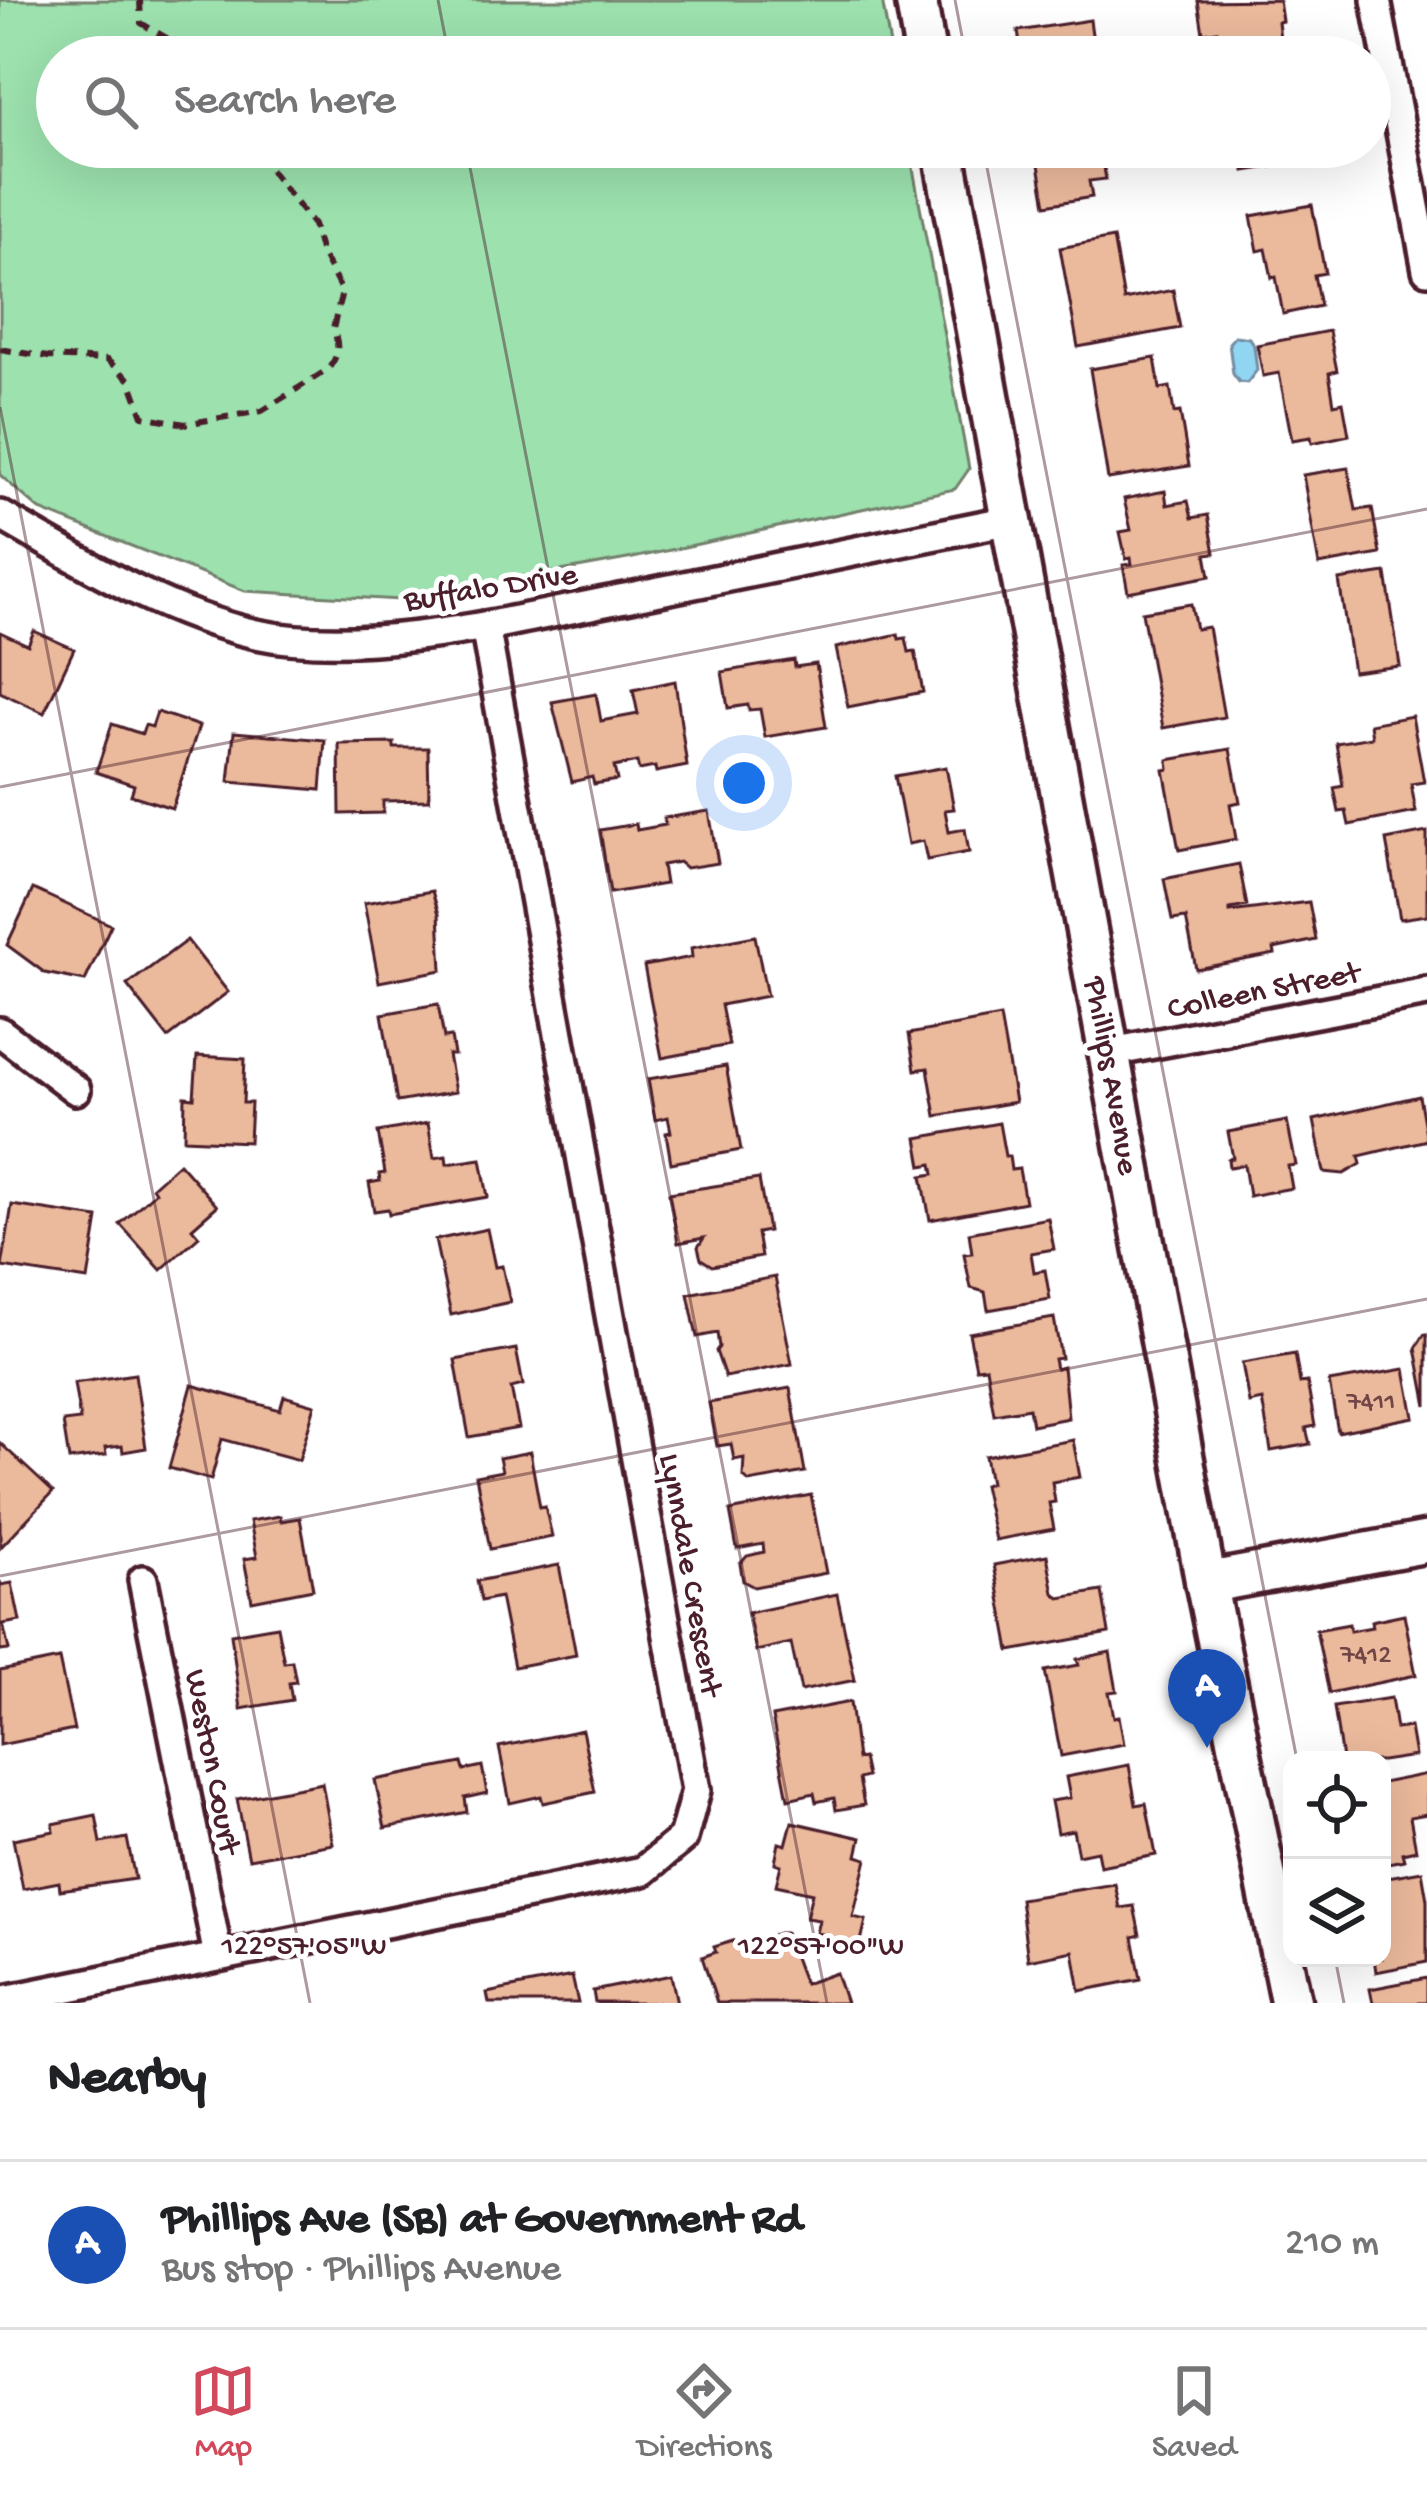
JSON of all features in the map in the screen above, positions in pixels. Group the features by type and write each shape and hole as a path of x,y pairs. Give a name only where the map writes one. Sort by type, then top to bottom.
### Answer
{"street":[{"path":"916,0 922,36"},
{"path":"1376,0 1383,36"},
{"path":"1391,79 1427,270"},
{"name":"Phillips Avenue","path":"947,168 1206,1583 1291,2003"},
{"name":"Buffalo Drive","path":"0,515 92,568 166,602 255,634 319,641 485,626 1010,520"},
{"name":"Lynndale Crescent","path":"0,2001 643,1871 682,1838 696,1790 485,626"},
{"name":"Colleen Street","path":"1112,1052 1427,992"},
{"path":"0,1032 76,1090"},
{"path":"1206,1583 1427,1542"},
{"name":"Weston Court","path":"143,1580 218,1956"}],"path":[{"path":"140,0 141,23 163,36"},
{"path":"0,349 107,360 130,380 143,416 185,424 262,411 327,370 335,362 339,343 332,329 342,292 313,225 268,168"}],"green space":[{"path":"0,0 882,0 888,36 36,36 36,168 913,168 969,469 955,489 633,558 400,600 245,591 40,510 0,475"}],"water":[{"path":"1235,336 1249,338 1254,346 1257,370 1247,383 1233,374 1229,343"}],"building":[{"path":"1279,0 1280,36 1203,33 1198,1"},
{"path":"1090,20 1092,36 1019,36 1018,31"},
{"path":"1040,168 1104,168 1106,179 1089,181 1092,197 1046,205"},
{"path":"1312,205 1325,273 1314,275 1320,306 1283,314 1276,277 1272,278 1266,249 1258,251 1251,216"},
{"path":"1113,238 1124,300 1173,290 1180,328 1078,347 1060,248"},
{"path":"1329,331 1337,371 1329,373 1334,404 1343,402 1349,435 1312,443 1311,437 1292,440 1279,373 1263,376 1257,345"},
{"path":"1155,358 1160,389 1170,387 1174,413 1180,412 1189,466 1108,479 1090,369"},
{"path":"1348,468 1356,510 1372,508 1380,554 1319,565 1303,475"},
{"path":"1165,491 1167,505 1188,501 1192,518 1208,515 1215,553 1206,554 1210,576 1128,592 1123,565 1132,564 1131,558 1126,559 1120,532 1131,530 1124,499"},
{"path":"1386,573 1400,666 1353,672 1339,580"},
{"path":"1191,604 1196,629 1208,627 1224,717 1163,728 1142,612"},
{"path":"34,631 74,649 44,713 0,692 0,632 28,645"},
{"path":"898,634 899,639 906,638 909,652 915,651 923,692 848,707 836,648"},
{"path":"794,660 795,667 816,664 826,727 765,737 760,709 749,710 748,705 728,708 722,672"},
{"path":"675,681 687,766 656,772 655,767 639,770 637,762 614,767 617,780 594,784 592,777 572,782 552,702 596,694 601,721 638,714 633,690"},
{"path":"157,712 199,726 172,808 131,795 134,785 96,772 112,724 142,734 145,725 152,727"},
{"path":"1412,716 1424,782 1411,784 1416,812 1349,825 1346,811 1339,812 1334,788 1343,786 1336,743 1372,737 1370,724"},
{"path":"234,732 325,740 321,790 229,782"},
{"path":"394,743 394,748 428,748 429,800 383,801 383,813 340,814 339,744"},
{"path":"1230,749 1240,802 1230,804 1236,839 1179,850 1164,770 1169,769 1168,760"},
{"path":"946,767 954,809 945,810 949,832 965,829 969,852 927,860 923,841 908,844 895,776"},
{"path":"709,811 718,863 686,868 679,862 662,865 665,884 610,893 600,830 636,824 637,830 665,825 664,818"},
{"path":"1427,832 1427,915 1400,919 1386,840"},
{"path":"1239,864 1247,906 1230,912 1309,902 1316,940 1274,949 1275,954 1196,969 1186,918 1172,920 1164,879"},
{"path":"33,889 111,925 85,981 45,973 7,945"},
{"path":"432,891 439,914 442,970 379,982 364,903"},
{"path":"755,936 767,996 721,1005 729,1045 662,1058 644,966 692,957 691,948"},
{"path":"187,940 228,992 168,1038 127,985"},
{"path":"438,1004 444,1038 451,1037 454,1055 448,1055 455,1092 397,1102 382,1014"},
{"path":"1000,1017 1015,1102 936,1116 928,1068 915,1070 909,1034"},
{"path":"197,1056 245,1059 243,1103 251,1103 249,1142 184,1139 185,1097 194,1098"},
{"path":"726,1066 741,1150 671,1163 668,1117 655,1120 648,1079"},
{"path":"1419,1096 1427,1140 1359,1156 1361,1164 1344,1174 1324,1172 1314,1120"},
{"path":"1287,1121 1296,1165 1288,1166 1292,1188 1249,1196 1244,1165 1229,1167 1228,1159 1233,1158 1228,1132"},
{"path":"428,1123 434,1158 446,1156 447,1164 481,1159 488,1197 389,1214 388,1209 374,1211 369,1183 380,1181 379,1174 385,1173 378,1132"},
{"path":"999,1123 1011,1170 1019,1169 1025,1202 930,1220 922,1176 934,1174 932,1164 922,1166 917,1138"},
{"path":"179,1163 217,1206 192,1228 199,1236 161,1270 120,1224"},
{"path":"759,1179 768,1231 757,1233 761,1257 712,1266 701,1259 698,1247 704,1238 678,1243 669,1193"},
{"path":"12,1205 98,1218 88,1280 2,1267"},
{"path":"1048,1218 1054,1249 1031,1253 1034,1272 1045,1270 1050,1299 988,1310 985,1292 971,1288 964,1254 972,1253 969,1233"},
{"path":"487,1229 495,1267 502,1266 510,1302 451,1315 435,1240"},
{"path":"775,1277 792,1364 725,1377 716,1351 717,1333 697,1337 688,1294"},
{"path":"1054,1318 1061,1358 1054,1359 1056,1369 1063,1367 1068,1418 1032,1425 1029,1408 994,1414 986,1367 976,1368 969,1333"},
{"path":"1427,1335 1427,1406 1416,1348"},
{"path":"516,1349 523,1385 511,1388 519,1428 469,1437 455,1360"},
{"path":"1295,1354 1300,1383 1307,1382 1315,1426 1306,1428 1310,1444 1271,1451 1262,1400 1249,1403 1242,1363"},
{"path":"1405,1369 1414,1417 1338,1432 1329,1382"},
{"path":"135,1374 146,1448 123,1452 122,1446 105,1448 106,1455 69,1460 63,1422 80,1420 74,1383"},
{"path":"192,1385 280,1410 284,1396 315,1405 299,1460 222,1439 211,1480 169,1468"},
{"path":"790,1388 805,1472 749,1482 743,1476 744,1458 734,1460 731,1444 717,1446 709,1403"},
{"path":"1073,1440 1080,1477 1052,1482 1055,1502 1049,1503 1054,1529 995,1540 983,1485 990,1483 985,1456"},
{"path":"0,1443 53,1492 0,1548"},
{"path":"530,1452 540,1507 545,1506 552,1537 490,1549 476,1476 502,1471 499,1458"},
{"path":"811,1495 826,1573 754,1587 743,1581 740,1564 747,1556 764,1552 763,1544 737,1549 730,1511"},
{"path":"280,1516 281,1521 300,1518 313,1589 252,1601 244,1559 257,1557 250,1521"},
{"path":"1047,1555 1054,1593 1060,1598 1102,1591 1109,1633 1010,1651 994,1565"},
{"path":"559,1565 576,1655 514,1667 500,1597 481,1601 477,1581"},
{"path":"0,1581 1,1585 12,1583 20,1621 3,1624 9,1650 0,1651"},
{"path":"837,1594 855,1680 801,1691 791,1643 756,1651 748,1613"},
{"path":"1404,1614 1416,1675 1329,1693 1316,1630 1349,1624 1350,1631 1372,1627 1371,1621"},
{"path":"277,1626 284,1662 292,1661 296,1682 289,1683 292,1700 241,1709 231,1634"},
{"path":"1110,1652 1117,1691 1109,1692 1124,1744 1061,1756 1045,1671 1079,1665 1077,1659"},
{"path":"59,1659 74,1730 0,1745 0,1671"},
{"path":"1391,1698 1396,1729 1410,1727 1415,1756 1391,1760 1391,1751 1341,1751 1334,1707"},
{"path":"850,1702 857,1759 863,1758 867,1777 859,1779 864,1805 836,1810 834,1798 816,1802 814,1793 788,1799 772,1717"},
{"path":"582,1730 595,1792 543,1803 541,1796 510,1803 499,1747"},
{"path":"462,1763 464,1770 482,1766 487,1793 465,1798 467,1812 385,1828 375,1780"},
{"path":"1129,1765 1136,1805 1146,1803 1156,1855 1100,1866 1097,1851 1078,1855 1073,1830 1057,1833 1051,1801 1070,1798 1066,1777"},
{"path":"1427,1774 1427,1814 1410,1817 1416,1850 1402,1853 1404,1860 1391,1862 1391,1859 1391,1781"},
{"path":"322,1783 333,1844 249,1859 237,1799"},
{"path":"96,1815 101,1843 127,1838 135,1879 60,1890 59,1882 23,1889 13,1839 54,1831 53,1824"},
{"path":"792,1822 861,1838 857,1856 867,1859 853,1917 866,1920 859,1950 826,1942 827,1935 816,1933 819,1920 806,1918 812,1893 776,1885 779,1843 786,1845"},
{"path":"1422,1871 1427,1962 1376,1972 1375,1967 1391,1967 1391,1876"},
{"path":"1115,1884 1120,1908 1134,1906 1140,1935 1133,1937 1141,1979 1080,1991 1073,1951 1028,1960 1020,1899"},
{"path":"785,1933 804,1984 836,1973 846,2003 717,2003 702,1957 733,1941 739,1943 741,1952 746,1951 744,1945"},
{"path":"671,1975 677,2003 595,2003 593,1991"},
{"path":"572,1976 578,2003 489,2003 487,1993"},
{"path":"1427,1978 1427,2003 1373,2003 1370,1989"}],"place":[{"name":"Phillips Ave (SB) at Government Rd","path":"1207,1748"}]}
